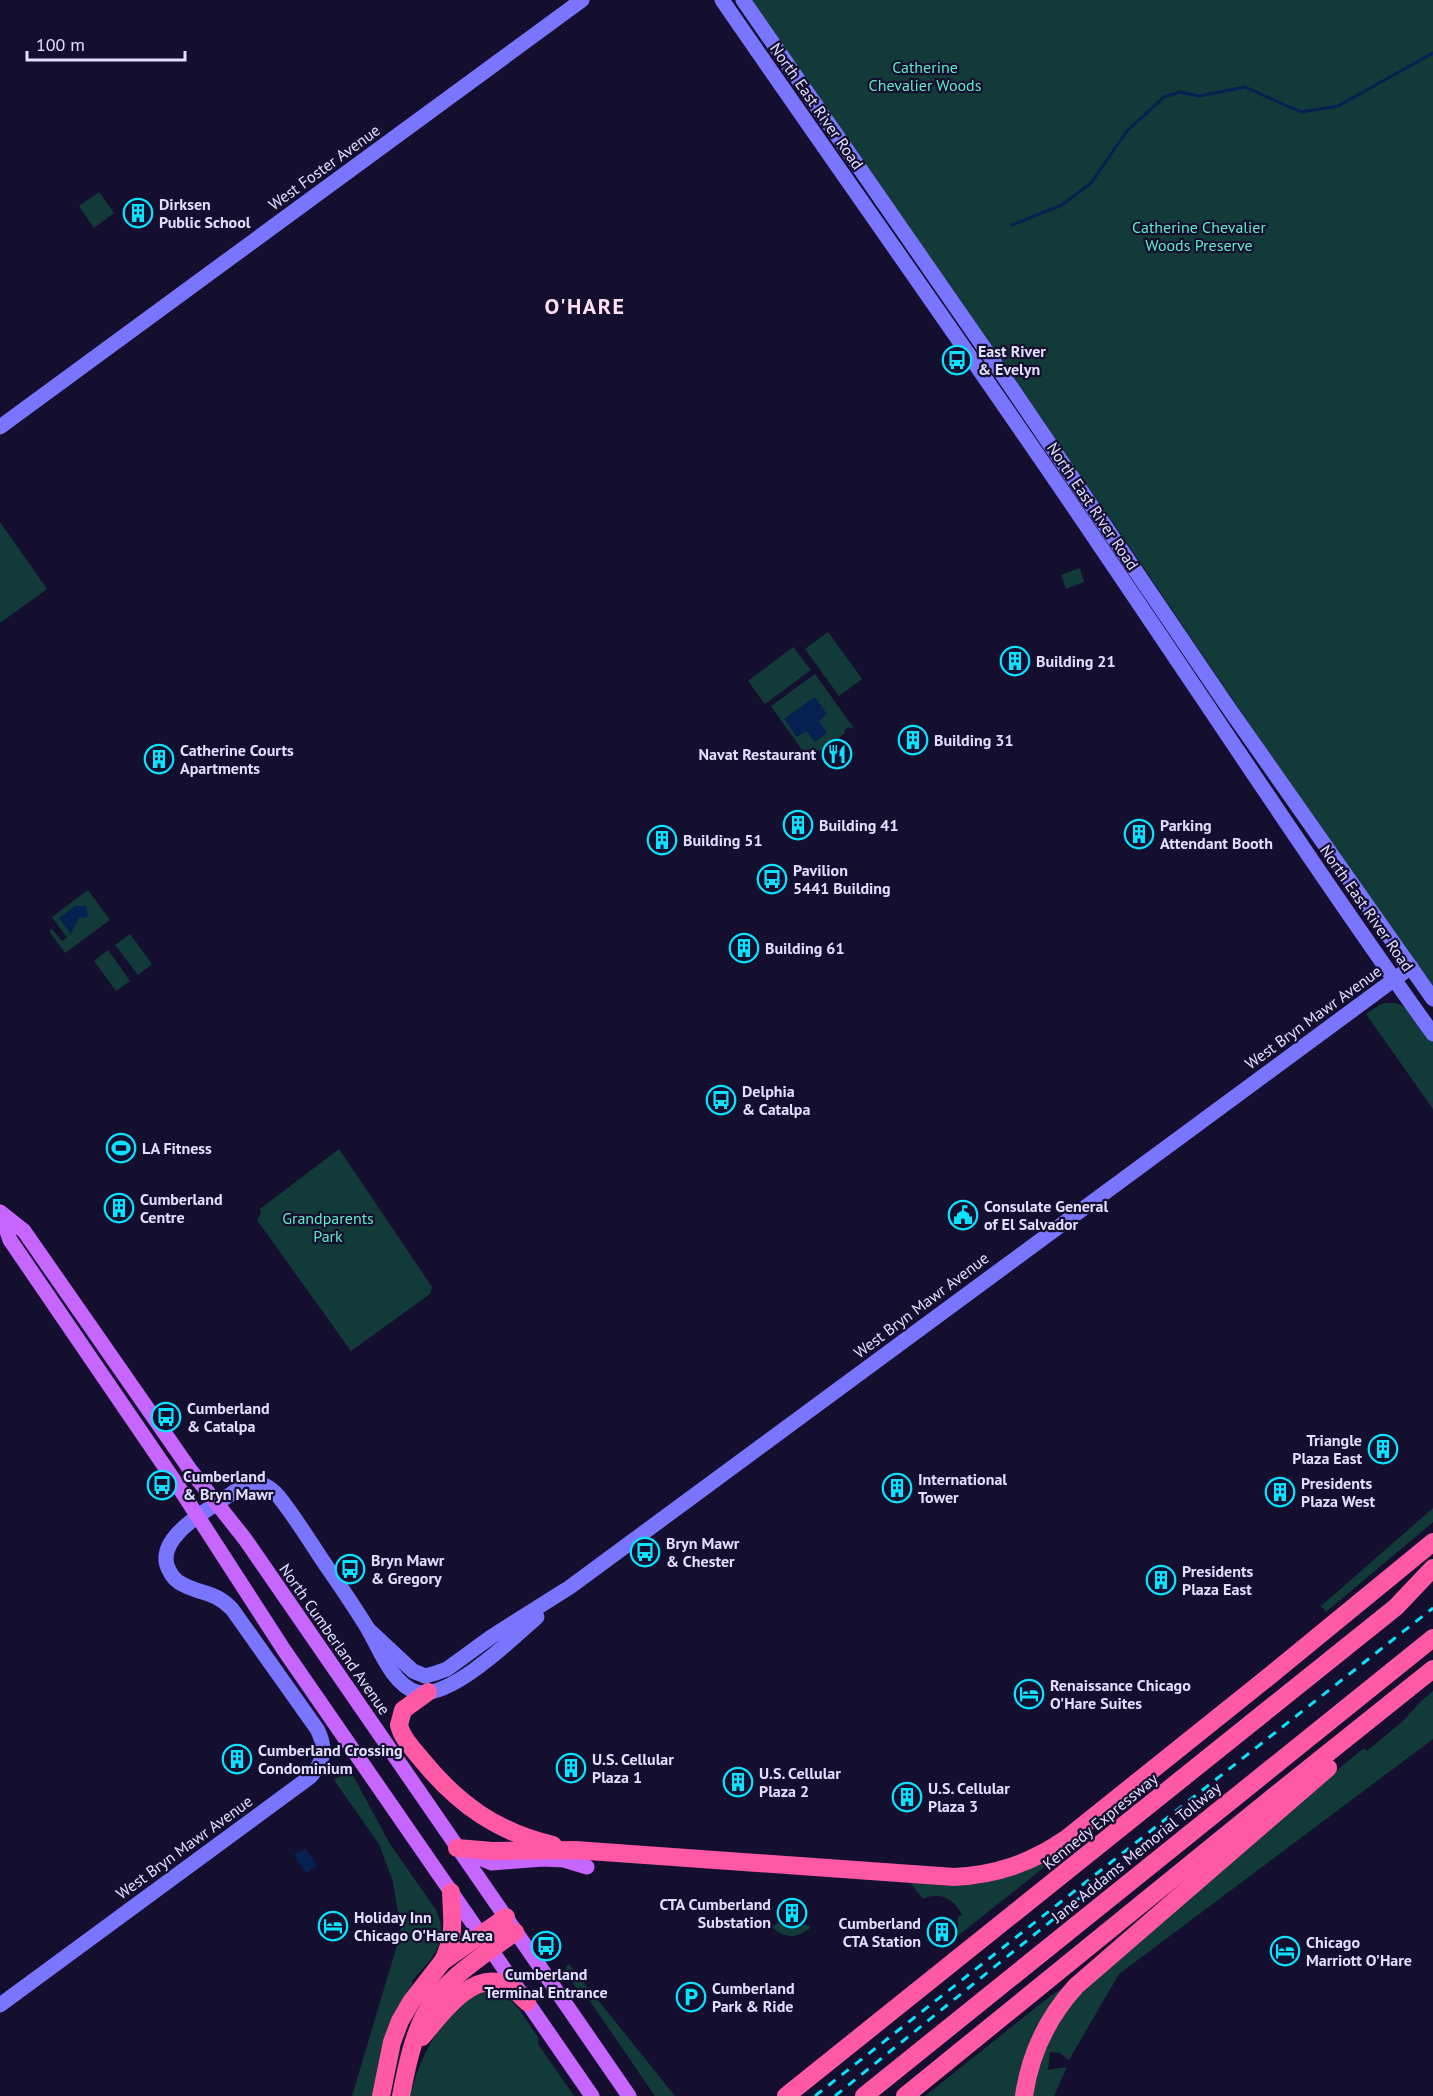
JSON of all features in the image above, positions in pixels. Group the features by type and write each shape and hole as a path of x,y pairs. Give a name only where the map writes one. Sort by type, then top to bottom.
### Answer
{"highway":[{"path":"457,1848 492,1851 575,1850 934,1876 972,1876 1016,1867 1045,1853 1066,1839 1433,1542"},
{"name":"Kennedy Expressway","path":"786,2096 1396,1607 1433,1568"},
{"path":"1396,1607 1433,1582"},
{"name":"Jane Addams Memorial Tollway","path":"864,2096 1433,1638"},
{"path":"905,2096 1433,1669"},
{"path":"1024,2096 1032,2060 1042,2035 1053,2015 1076,1986 1342,1755 1433,1669"},
{"path":"428,1692 403,1710 399,1725 411,1746 450,1792 483,1818 509,1831 575,1850"},
{"path":"381,2096 392,2042 400,2021 411,2002 442,1962 453,1937 451,1892"},
{"path":"442,1962 481,1934 510,1924"},
{"path":"401,2096 412,2050 424,2016 461,1972 492,1950 510,1924"},
{"path":"412,2050 455,2000 479,1984 494,1981 510,1986 527,2002"}],"main road":[{"name":"North Cumberland Avenue","path":"0,1212 24,1231 118,1368 216,1504 245,1539 629,2096"},
{"name":"North Cumberland Avenue","path":"0,1212 10,1240 198,1516 254,1604 592,2096"},
{"path":"457,1848 492,1863 543,1859 564,1860 587,1867"}],"street":[{"name":"West Foster Avenue","path":"0,427 582,0"},
{"name":"North East River Road","path":"722,0 1102,549 1180,667 1433,1034"},
{"name":"North East River Road","path":"743,0 1002,374 1228,707 1433,999"},
{"name":"West Bryn Mawr Avenue","path":"369,1630 413,1671 425,1676 447,1669 491,1637 570,1587 1411,967"},
{"name":"West Bryn Mawr Avenue","path":"0,2005 310,1777 323,1760 323,1739 317,1729 232,1609 222,1599 187,1587 170,1573 165,1563 165,1553 170,1542 198,1516 238,1489 251,1484 262,1484 271,1489 301,1528 369,1630 384,1660 407,1687 417,1692 428,1692 441,1688 467,1675 570,1587"}],"green space":[{"name":"Catherine Chevalier Woods Preserve","path":"751,0 1433,0 1433,986 1338,856 1129,546"},
{"path":"99,192 114,213 94,228 79,206"},
{"path":"0,522 47,589 0,623"},
{"path":"1080,568 1084,582 1066,589 1061,575"},
{"path":"828,632 862,679 839,696 805,649"},
{"path":"793,647 811,670 765,704 748,681"},
{"path":"815,674 853,727 844,730 845,733 807,757 771,706"},
{"path":"88,890 110,920 65,953 49,931 52,929 62,941 67,938 52,917"},
{"path":"130,934 152,964 138,975 115,945"},
{"path":"108,950 130,981 116,991 94,961"},
{"path":"1383,1003 1396,1003 1409,1009 1433,1043 1433,1109 1366,1014"},
{"name":"Grandparents Park","path":"339,1149 432,1287 430,1294 351,1351 257,1220 261,1213 260,1209"},
{"path":"1433,1508 1433,1522 1326,1612 1321,1606"},
{"path":"1433,1691 1433,1739 1119,1974 1069,2060 1060,2053 1050,2052 1048,2070 1067,2067 1054,2096 1030,2096 1036,2070 1058,2021 1085,1986 1329,1777 1364,1748 1367,1751 1404,1720"},
{"path":"350,1770 390,1844 436,1910 441,1932 437,1949 412,1981 407,1993 373,2096 352,2096 401,1932 393,1882 379,1844 334,1780"},
{"path":"1052,1861 954,1939 958,1929 958,1917 962,1915 959,1909 951,1901 941,1896 923,1899 909,1881 950,1886 968,1885 1016,1874"},
{"path":"777,1923 809,1925 810,1928 791,1936 781,1934 772,1927"},
{"path":"569,1964 675,2096 655,2096 583,1991 578,1990 566,1975 566,1967"},
{"path":"1065,1986 1017,2096 925,2096 1044,2001"},
{"path":"487,1990 504,1995 517,2007 538,2037 538,2044 574,2096 410,2096 421,2064 436,2034 458,2008"}],"water":[{"path":"815,697 827,714 819,721 827,733 815,742 806,731 797,737 784,719"},
{"path":"75,906 86,906 88,917 79,918 71,934 59,918"},
{"path":"305,1848 317,1865 306,1873 294,1855"}],"waterway":[{"path":"1012,225 1062,205 1091,183 1127,131 1164,97 1180,92 1199,96 1245,87 1301,112 1338,106 1433,53"}],"railway":[{"path":"815,2096 1433,1608"},
{"path":"835,2096 1098,1883"}],"place":[{"name":"Dirksen Public School","path":"138,213"},
{"name":"East River & Evelyn","path":"957,360"},
{"name":"Building 21","path":"1015,661"},
{"name":"Building 31","path":"913,740"},
{"name":"Navat Restaurant","path":"837,754"},
{"name":"Catherine Courts Apartments","path":"159,759"},
{"name":"Building 41","path":"798,825"},
{"name":"Parking Attendant Booth","path":"1139,834"},
{"name":"Building 51","path":"662,840"},
{"name":"Pavilion 5441 Building","path":"772,879"},
{"name":"Building 61","path":"744,948"},
{"name":"Delphia & Catalpa","path":"721,1100"},
{"name":"LA Fitness","path":"121,1148"},
{"name":"Cumberland Centre","path":"119,1208"},
{"name":"Consulate General of El Salvador","path":"963,1215"},
{"name":"Cumberland & Catalpa","path":"166,1417"},
{"name":"Triangle Plaza East","path":"1383,1449"},
{"name":"Cumberland & Bryn Mawr","path":"162,1485"},
{"name":"International Tower","path":"897,1488"},
{"name":"Presidents Plaza West","path":"1280,1492"},
{"name":"Bryn Mawr & Chester","path":"645,1552"},
{"name":"Bryn Mawr & Gregory","path":"350,1569"},
{"name":"Presidents Plaza East","path":"1161,1580"},
{"name":"Renaissance Chicago O'Hare Suites","path":"1029,1694"},
{"name":"Cumberland Crossing Condominium","path":"237,1759"},
{"name":"U.S. Cellular Plaza 1","path":"571,1768"},
{"name":"U.S. Cellular Plaza 2","path":"738,1782"},
{"name":"U.S. Cellular Plaza 3","path":"907,1797"},
{"name":"CTA Cumberland Substation","path":"792,1913"},
{"name":"Holiday Inn Chicago O'Hare Area","path":"333,1926"},
{"name":"Cumberland CTA Station","path":"942,1932"},
{"name":"Cumberland Terminal Entrance","path":"546,1946"},
{"name":"Chicago Marriott O'Hare","path":"1285,1951"},
{"name":"Cumberland Park & Ride","path":"691,1997"}],"district":[{"name":"O'HARE","path":"585,306"}],"park label":[{"name":"Catherine Chevalier Woods","path":"925,76"}]}
